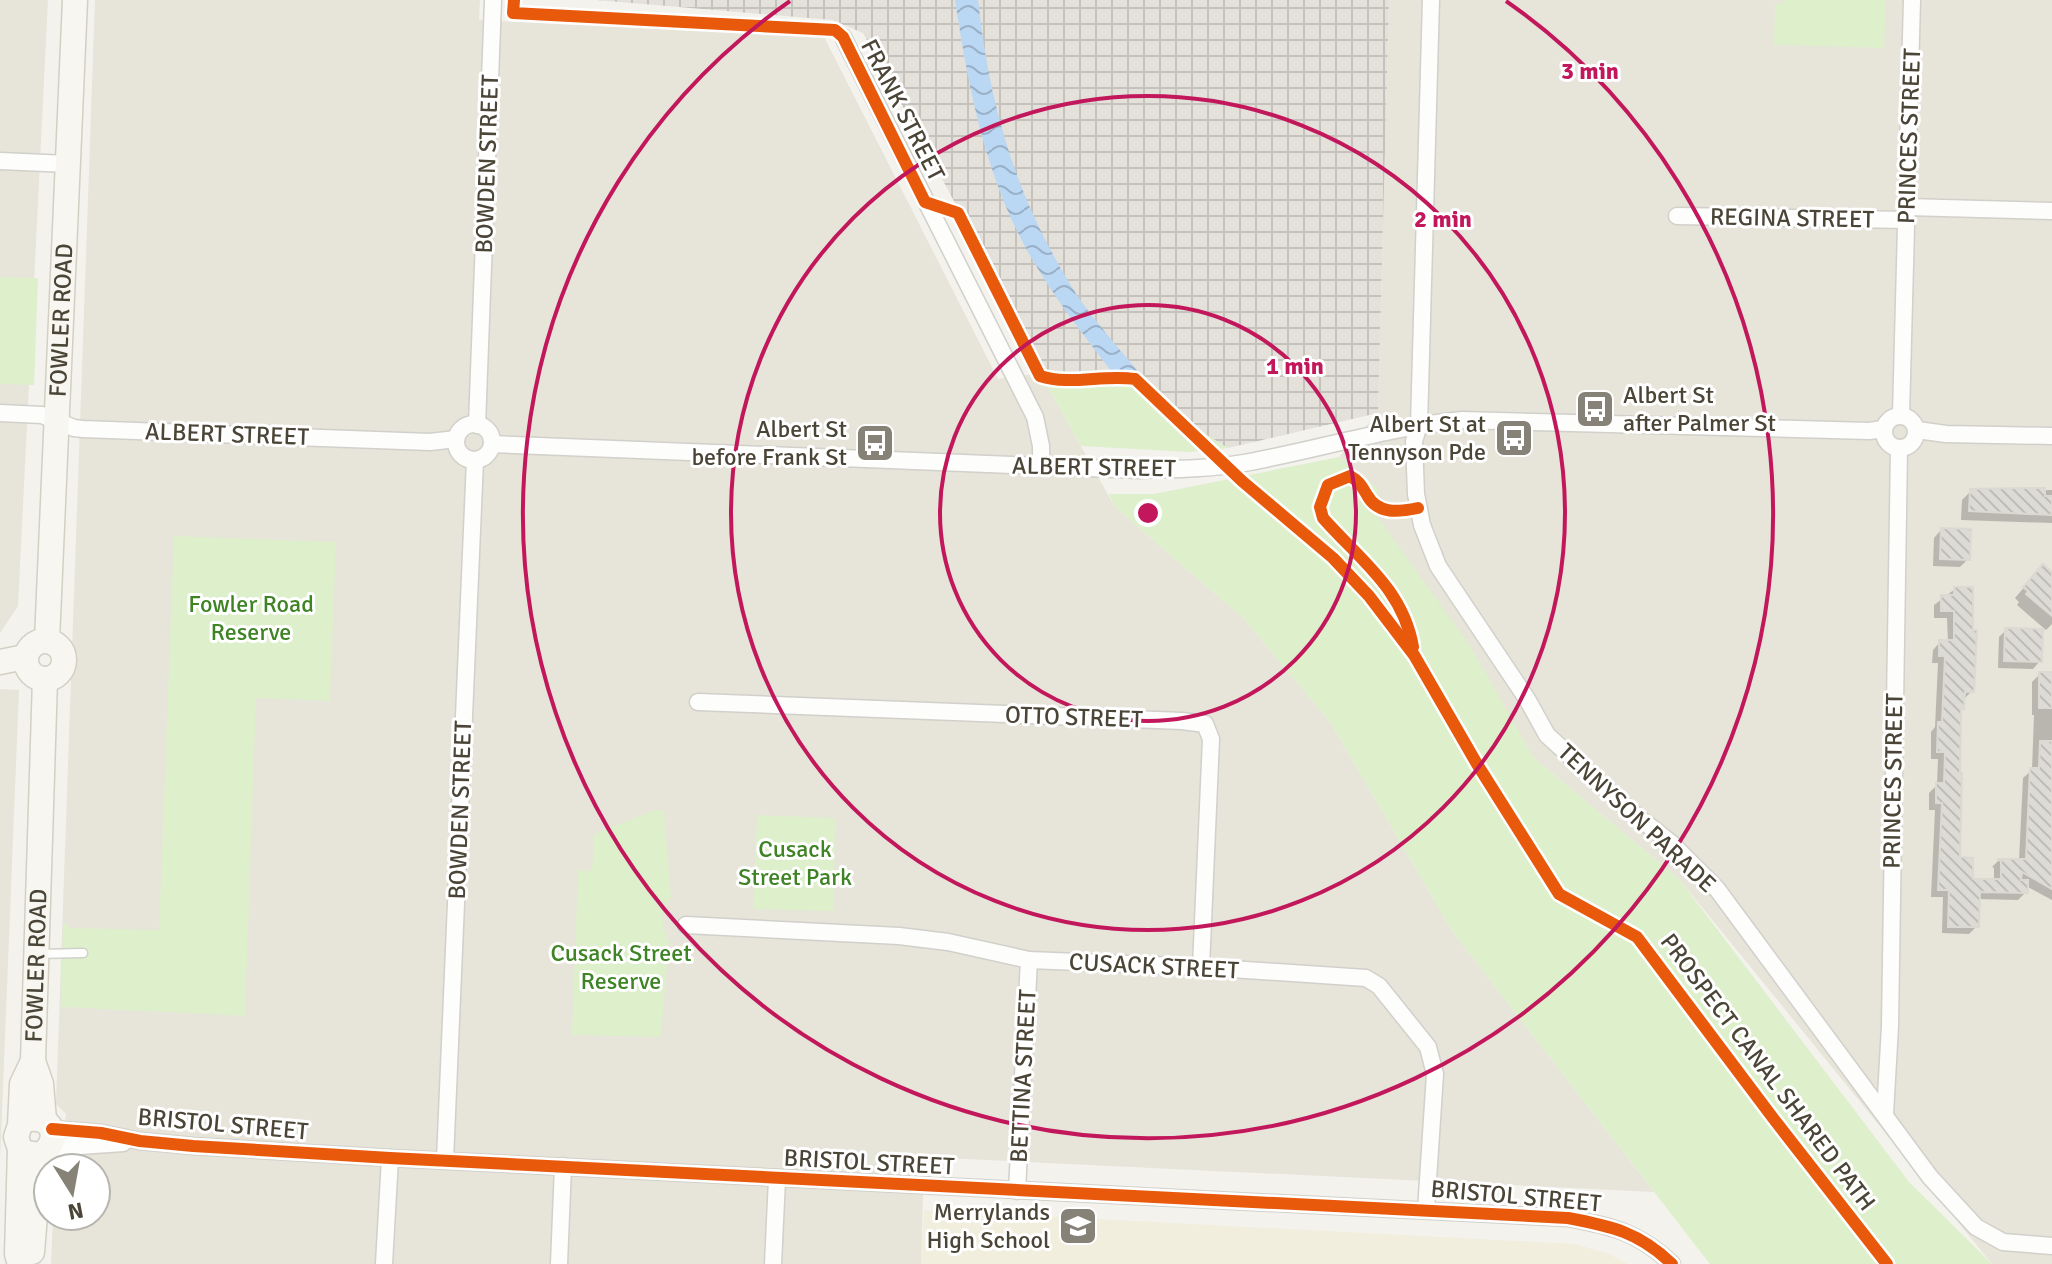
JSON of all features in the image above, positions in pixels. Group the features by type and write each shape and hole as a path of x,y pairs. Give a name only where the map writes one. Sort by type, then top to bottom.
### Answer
{"main road":[{"name":"FOWLER ROAD","path":"47,640 75,0"},
{"path":"47,640 59,647 64,659 59,673 45,679 32,675 25,664 25,657 31,645 47,640"},
{"path":"0,662 25,657"},
{"name":"FOWLER ROAD","path":"29,1264 38,1137 22,1084 33,1061 45,679"},
{"path":"20,1264 11,1178 38,1137"}],"street":[{"name":"BOWDEN STREET","path":"477,425 493,0"},
{"name":"TENNYSON PARADE","path":"1431,0 1419,425 1414,441 1416,494 1422,525 1438,566 1527,699 1547,735 1629,810 1671,843 1717,889 1930,1177 1976,1227 2003,1242 2052,1246"},
{"name":"PRINCES STREET","path":"1901,415 1912,0"},
{"name":"FRANK STREET","path":"843,37 1035,417 1041,467"},
{"path":"0,161 68,164"},
{"name":"REGINA STREET","path":"1677,216 2052,211"},
{"name":"ALBERT STREET","path":"0,413 42,415 83,429 430,442 456,439"},
{"path":"1901,415 1911,419 1917,430 1910,445 1899,448 1888,443 1884,429 1890,419 1901,415"},
{"name":"ALBERT STREET","path":"492,444 1041,467 1200,469 1245,463 1419,425 1462,420 1884,429"},
{"path":"477,425 487,430 492,444 486,455 469,460 459,452 456,439 464,428 477,425"},
{"path":"1917,430 1946,434 2052,436"},
{"name":"PRINCES STREET","path":"1885,1114 1890,1008 1899,448"},
{"name":"BOWDEN STREET","path":"445,1160 475,460"},
{"name":"OTTO STREET","path":"698,702 1205,724 1211,739 1201,967"},
{"name":"CUSACK STREET","path":"686,925 899,936 948,942 1029,960 1366,978 1379,986 1428,1047 1435,1074 1426,1210"},
{"name":"BETTINA STREET","path":"1017,1191 1029,960"},
{"name":"BRISTOL STREET","path":"38,1137 101,1133 140,1141 390,1158 1568,1218 1611,1226 1635,1236 1672,1264"},
{"path":"384,1264 390,1158"},
{"path":"559,1264 563,1166"},
{"path":"773,1264 777,1179"}],"lane":[{"path":"37,954 83,953"}],"shaded area":[{"path":"0,0 48,0 18,606 0,633"},
{"path":"95,0 480,0 479,20 824,37 998,379 1040,373 1115,507 1243,618 1330,722 1452,931 1654,1192 924,1157 921,1264 51,1264 52,1232 112,1232 112,1152 61,1152 66,1114 56,1104"},
{"path":"596,0 1389,0 1378,413 1228,448 1192,426 1139,373 1047,373 863,33 832,20"},
{"path":"1389,0 2052,0 2052,1264 1992,1264 1679,879 1534,758 1377,516 1377,488 1339,457 1378,413"},
{"path":"0,689 19,690 0,1161"},
{"name":"Merrylands High School","path":"924,1210 1575,1244 1609,1254 1628,1264 921,1264"}],"green space":[{"path":"1783,0 1886,0 1884,48 1774,45 1775,4 1782,4"},
{"path":"0,277 38,278 34,385 0,384"},
{"path":"1040,373 1139,373 1192,426 1228,448 1189,452 1081,446"},
{"path":"1339,457 1377,488 1377,516 1471,647 1534,758 1679,879 1909,1182 1992,1264 1710,1264 1452,931 1330,722 1243,618 1115,507 1109,494 1154,494"},
{"name":"Fowler Road Reserve","path":"174,536 336,542 330,701 256,698 245,1016 61,1007 63,922 71,928 159,930"},
{"name":"Cusack Street Reserve","path":"655,810 664,810 671,897 662,915 669,942 661,1037 572,1035 578,870 592,871 594,834"},
{"name":"Cusack Street Park","path":"757,815 836,818 833,911 753,909"}],"water":[{"path":"955,0 978,0 998,116 1022,187 1054,257 1082,302 1139,373 1112,372 1047,283 1013,223 980,129"}],"building":[{"path":"2045,488 2045,496 2052,496 2052,515 1969,511 1970,489"},
{"path":"1941,528 1971,529 1970,560 1940,559"},
{"path":"2043,564 2052,572 2052,616 2026,594 2028,591 2023,587"},
{"path":"1954,587 1973,587 1973,630 1977,630 1974,692 1965,692 1964,709 1961,709 1960,857 1973,858 1973,879 2001,879 2001,861 1997,859 2026,859 2030,768 2039,768 2040,741 2052,741 2052,889 2022,872 2021,880 2028,880 2028,893 1980,892 1979,927 1948,927 1949,890 1938,890 1942,803 1936,803 1936,783 1944,783 1945,752 1937,752 1938,722 1942,722 1945,656 1939,656 1939,640 1954,640 1954,611 1941,611 1941,595 1954,595"},
{"path":"2005,628 2043,629 2042,662 2004,661"},
{"path":"2039,672 2052,672 2052,708 2039,708"}],"cycle path":[{"name":"PROSPECT CANAL SHARED PATH","path":"514,0 513,13 835,30 843,37 925,202 958,213 1040,376 1063,380 1135,379 1242,481 1333,558 1369,596 1414,655 1477,764 1559,894 1637,937 1887,1264"},
{"path":"1413,647 1408,627 1390,592 1323,518 1320,507 1328,485 1350,476 1383,509 1418,508"},
{"path":"52,1129 193,1146 390,1158 1568,1218 1636,1237 1672,1264"}],"place":[{"name":"Albert St after Palmer St","path":"1595,409"},
{"name":"Albert St at Tennyson Pde","path":"1514,438"},
{"name":"Albert St before Frank St","path":"875,443"},
{"name":"Merrylands High School","path":"1078,1226"}]}
